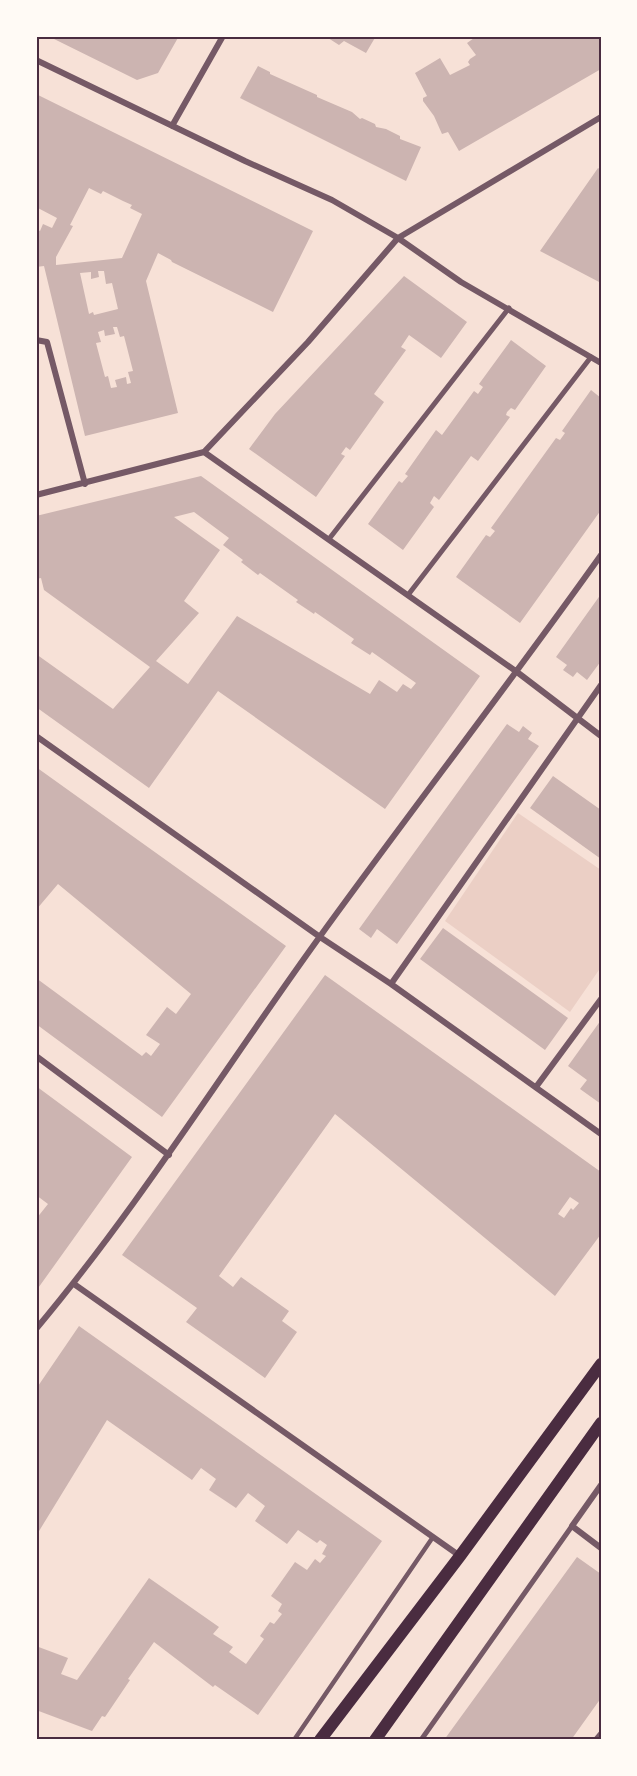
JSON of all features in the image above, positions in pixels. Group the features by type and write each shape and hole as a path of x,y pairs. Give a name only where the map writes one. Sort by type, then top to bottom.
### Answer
{"main road":[{"path":"320,1740 460,1556 601,1364"},
{"path":"375,1740 601,1423"}],"street":[{"path":"172,126 223,36"},
{"path":"36,60 332,200 398,238 442,270 601,363"},
{"path":"36,495 204,452 308,342 398,238 601,117"},
{"path":"329,539 509,308"},
{"path":"36,340 47,342 85,484"},
{"path":"408,595 591,357"},
{"path":"204,452 517,672 601,736"},
{"path":"36,1329 74,1284 169,1155 320,937 601,555"},
{"path":"391,984 601,685"},
{"path":"36,736 601,1134"},
{"path":"536,1087 601,999"},
{"path":"36,1056 169,1155"},
{"path":"74,1284 460,1556"},
{"path":"421,1740 601,1485"},
{"path":"572,1526 601,1548"},
{"path":"596,1740 601,1734"}],"lane":[{"path":"294,1740 433,1537"}],"shaded area":[{"path":"518,813 601,870 601,967 570,1012 445,921"}],"building":[{"path":"48,36 179,36 158,73 137,80"},
{"path":"325,36 376,36 366,53 344,41 339,45"},
{"path":"477,36 601,36 601,69 459,151 448,132 442,134 434,116 423,101 423,98 427,96 415,73 440,58 450,75 470,65 468,62 476,55 467,43"},
{"path":"258,66 317,97 352,112 360,119 375,124 376,127 400,136 400,139 421,147 406,181 240,98"},
{"path":"36,94 313,231 273,312 158,253 146,281 178,413 85,436 44,266 36,267 36,229 40,231 43,224 52,228 57,218 36,207","holes":["89,188 101,194 103,191 132,205 130,208 142,214 122,258 56,265 56,257 73,226 70,225","98,271 104,271 106,284 112,283 118,309 94,315 93,312 89,314 80,273 91,272 91,279 99,277","113,327 117,327 120,337 124,336 133,371 128,372 131,383 127,384 126,377 115,380 117,387 111,388 108,376 105,377 96,343 101,342 98,332 104,330 105,336 115,334"]},
{"path":"598,168 601,170 601,283 540,251"},
{"path":"404,276 467,322 441,358 409,335 401,347 406,350 374,394 384,402 350,450 346,447 341,454 345,456 316,497 249,449 275,414"},
{"path":"511,340 546,366 515,410 511,408 507,412 506,415 510,417 478,461 471,456 439,500 434,496 430,503 434,507 403,550 368,524 399,481 402,483 408,476 405,474 436,430 442,435 474,391 478,394 483,387 479,384"},
{"path":"591,390 601,398 601,510 520,623 456,577 486,535 490,537 495,531 491,528 556,438 560,440 565,433 562,431"},
{"path":"201,476 480,676 385,809 218,691 149,788 36,707 36,654 113,709 150,667 44,590 41,578 36,579 36,516","holes":["194,512 229,538 223,545 243,560 241,562 298,600 296,602 354,639 351,643 370,655 372,652 416,683 411,689 403,684 397,692 379,680 370,694 237,616 188,684 156,661 199,613 184,601 220,550 174,517"]},
{"path":"601,594 601,661 587,680 577,672 573,677 563,670 567,665 556,657"},
{"path":"507,724 519,732 523,726 532,733 528,739 539,746 397,944 377,929 371,938 359,929"},
{"path":"36,767 286,946 162,1117 36,1024 36,978 142,1056 146,1052 151,1056 160,1044 146,1035 167,1007 176,1014 191,994 58,884 36,910"},
{"path":"553,776 601,810 601,859 530,808"},
{"path":"443,928 568,1018 545,1050 420,959"},
{"path":"325,975 601,1172 601,1234 555,1296 335,1114 219,1276 233,1287 241,1277 289,1311 282,1321 297,1332 265,1378 186,1322 197,1308 122,1255","holes":["570,1197 579,1203 573,1210 571,1208 564,1218 558,1214"]},
{"path":"601,1020 601,1104 580,1089 587,1080 568,1066"},
{"path":"36,1086 132,1157 36,1291 36,1219 48,1204 36,1195"},
{"path":"79,1326 382,1541 258,1715 215,1685 213,1687 154,1642 105,1717 102,1716 92,1731 36,1710 36,1646 68,1658 61,1674 77,1680 149,1578 219,1627 213,1634 233,1647 229,1652 246,1664 264,1639 260,1636 270,1622 274,1624 282,1614 278,1611 282,1604 271,1596 295,1562 307,1570 315,1559 320,1563 326,1556 322,1554 327,1545 320,1540 317,1543 298,1530 287,1544 255,1521 265,1506 248,1493 236,1508 209,1490 216,1479 201,1468 192,1480 107,1420 36,1536 36,1389"},
{"path":"577,1557 601,1574 601,1698 571,1740 444,1740"}]}
